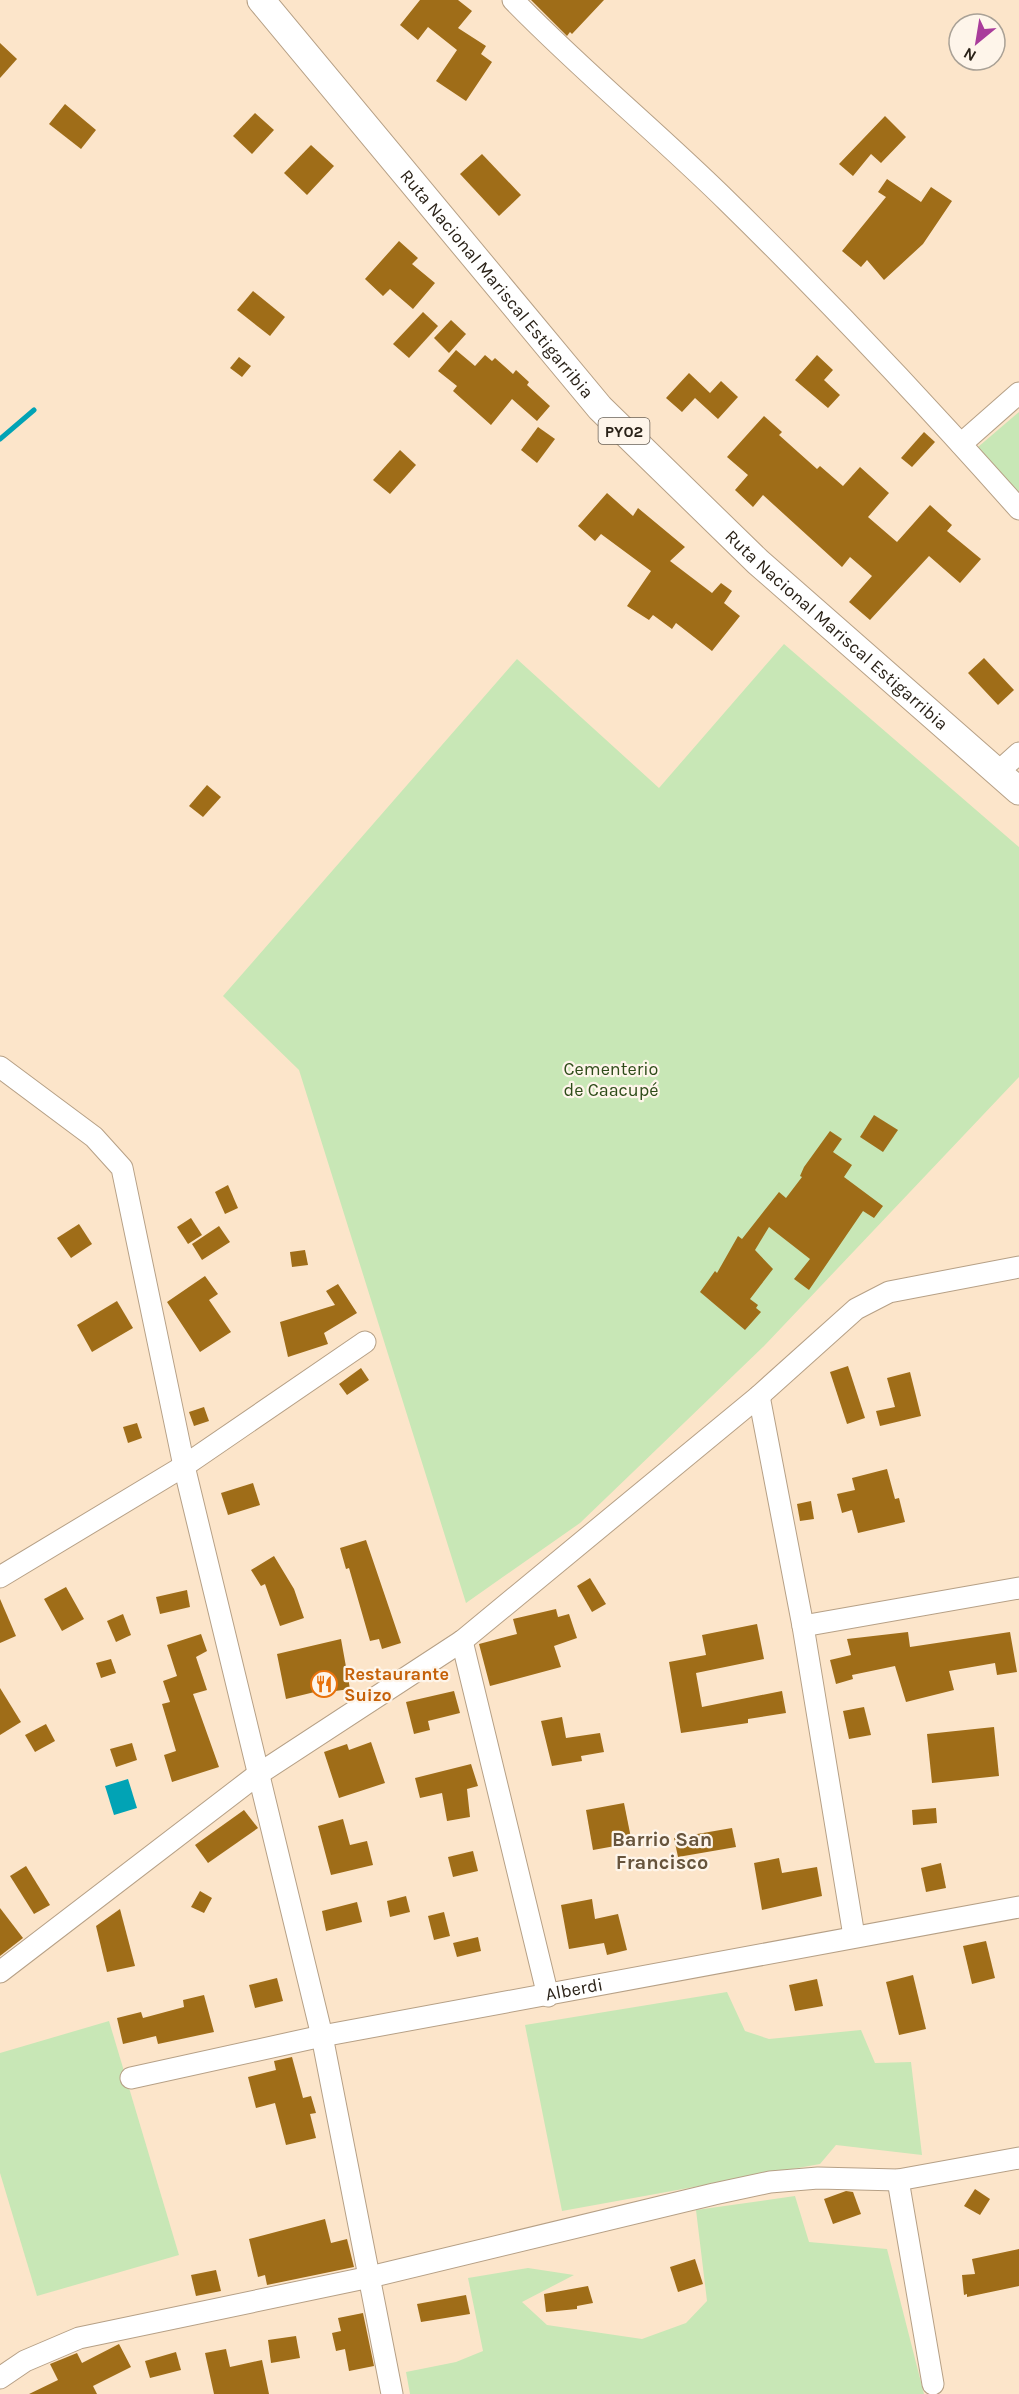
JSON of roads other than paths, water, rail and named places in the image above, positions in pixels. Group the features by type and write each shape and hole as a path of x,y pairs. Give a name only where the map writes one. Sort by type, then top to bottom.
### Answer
{"main road":[{"name":"Ruta Nacional Mariscal Estigarribia","path":"261,0 600,408 758,562 1019,790"}],"street":[{"path":"513,0 566,55 728,202 961,444 1019,510"},
{"path":"961,444 1019,393"},
{"path":"998,772 1019,753"},
{"path":"0,1067 94,1137 122,1168 184,1466 322,2036 392,2394"},
{"path":"0,1972 257,1775 462,1641 759,1396 856,1308 889,1292 1019,1267"},
{"path":"0,1577 184,1466 365,1342"},
{"path":"759,1396 802,1626 854,1936"},
{"path":"802,1626 1019,1588"},
{"path":"462,1641 548,1996"},
{"name":"Alberdi","path":"131,2078 322,2036 1019,1907"},
{"path":"0,2378 25,2361 79,2338 370,2277 770,2182 818,2178 897,2180 1019,2158"},
{"path":"897,2180 933,2384"}],"water":[{"path":"128,1779 137,1808 114,1815 105,1786"}],"waterway":[{"path":"0,439 34,410"}],"place":[{"name":"Restaurante Suizo","path":"324,1684"}],"district":[{"name":"Barrio San Francisco","path":"662,1850"}],"park label":[{"name":"Cementerio de Caacupé","path":"611,1079"}]}
